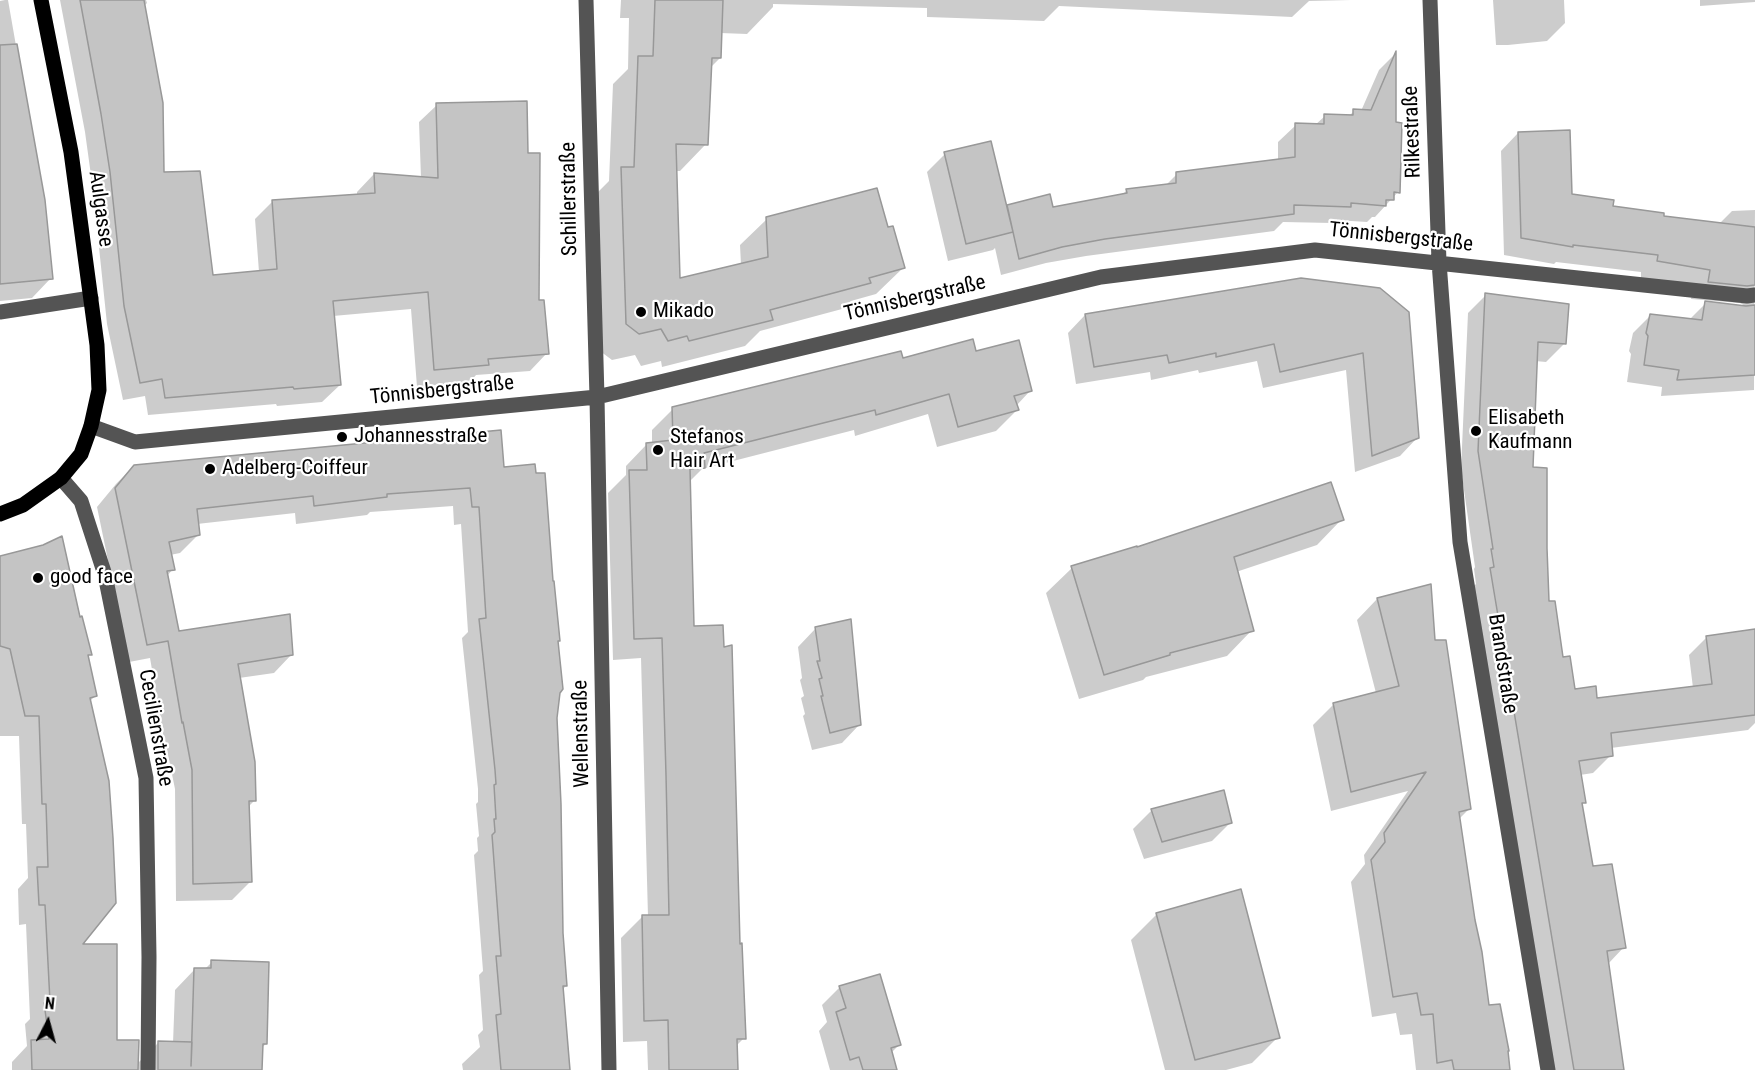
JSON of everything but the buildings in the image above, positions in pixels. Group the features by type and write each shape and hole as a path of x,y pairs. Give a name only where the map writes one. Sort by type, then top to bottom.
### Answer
{"main road":[{"name":"Aulgasse","path":"41,0 71,152 97,345 99,390 91,426"},
{"path":"0,514 23,506 62,478 81,454 91,426"}],"street":[{"name":"Schillerstraße","path":"586,0 597,397"},
{"name":"Rilkestraße","path":"1430,0 1439,262"},
{"name":"Tönnisbergstraße","path":"91,426 135,442 597,397 1101,277 1315,250 1735,295 1755,295"},
{"name":"Brandstraße","path":"1439,262 1460,542 1548,1070"},
{"path":"0,312 91,298"},
{"name":"Wellenstraße","path":"597,397 609,1070"},
{"name":"Cecilienstraße","path":"62,478 81,501 105,575 146,778 148,1070"}],"place":[{"name":"Mikado","path":"641,312"},
{"name":"Elisabeth Kaufmann","path":"1476,431"},
{"name":"Johannesstraße","path":"342,437"},
{"name":"Stefanos Hair Art","path":"658,450"},
{"name":"Adelberg-Coiffeur","path":"210,469"},
{"name":"good face","path":"38,578"}]}
